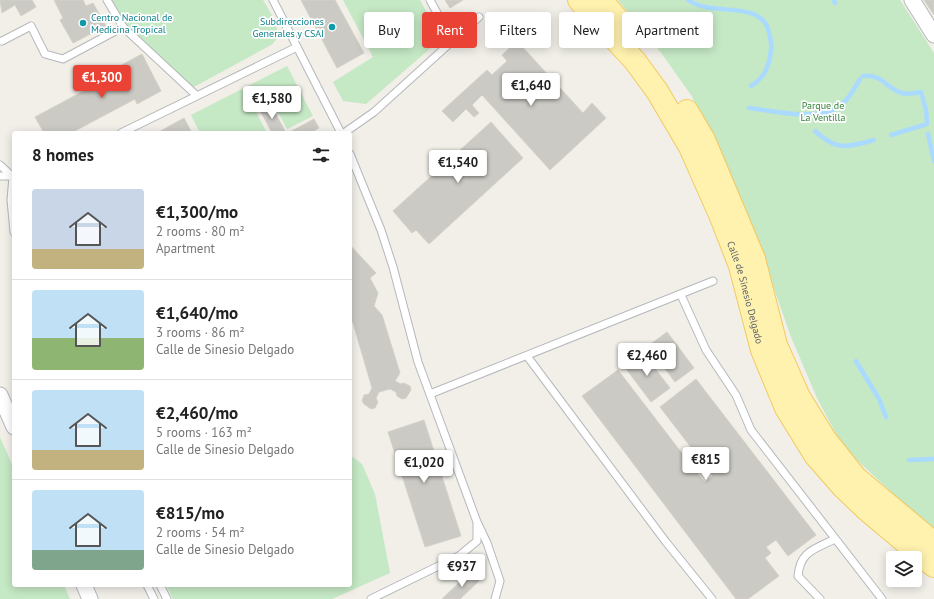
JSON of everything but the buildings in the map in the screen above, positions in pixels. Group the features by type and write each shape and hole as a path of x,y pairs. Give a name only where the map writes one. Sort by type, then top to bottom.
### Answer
{"main road":[{"name":"Calle de Sinesio Delgado","path":"578,0 636,60 657,91 690,147 721,217 740,266 762,350 786,408 811,448 842,487 934,566"},
{"name":"Calle de Sinesio Delgado","path":"601,0 619,19 670,82 704,140 754,259 776,345 799,397 817,427 856,478 934,543"}],"street":[{"path":"912,0 934,35"},
{"path":"0,395 12,422"},
{"path":"85,587 90,599"}],"lane":[{"path":"107,0 123,28 196,95"},
{"path":"273,0 342,131"},
{"path":"430,0 437,12"},
{"path":"2,41 32,26 45,54 63,59 123,28"},
{"path":"125,131 297,47"},
{"path":"346,131 374,112 443,48"},
{"path":"352,159 393,267 418,362 477,522 487,543 500,582 495,599"},
{"path":"0,165 12,176"},
{"path":"0,176 12,178"},
{"path":"12,193 12,211"},
{"path":"430,394 713,281"},
{"path":"681,295 706,350 736,395 751,430 882,599"},
{"path":"527,356 666,542 712,599"},
{"path":"371,599 459,556 477,541 477,522"},
{"path":"820,599 798,576 799,564 807,554 835,539"},
{"path":"148,587 154,599"},
{"path":"161,587 167,599"}],"green space":[{"path":"107,0 263,0 273,17 277,29 277,35 271,45 192,88 123,27"},
{"path":"343,0 420,0 426,12 422,12 422,48 431,48 366,104 343,101 333,82 373,57 368,48 414,48 414,12 364,12 364,40"},
{"name":"Parque de La Ventilla","path":"618,0 900,0 934,53 934,532 843,447 817,398 791,337 748,214 711,133 691,95 657,48 713,48 713,12 628,12"},
{"path":"287,66 313,116 287,129 272,101 255,110 266,131 199,131 191,115"},
{"path":"0,437 12,464 12,587 65,587 70,599 0,599"},
{"path":"352,456 362,464 375,494 390,573 332,599 173,599 167,587 352,587"}],"waterway":[{"path":"688,0 709,8 745,12 755,15 763,20 770,37 770,56 766,71 760,79 751,86"},
{"path":"863,76 876,77 904,94 921,92 926,110 927,122"},
{"path":"749,108 806,115 828,112 837,108 844,102 860,79"},
{"path":"891,135 927,124"},
{"path":"815,131 830,142 843,146 850,146 874,140"},
{"path":"928,134 934,161"},
{"path":"856,361 879,399 886,417"},
{"path":"909,460 934,459"}],"place":[{"name":"Centro Nacional de Medicina Tropical","path":"83,23"},
{"name":"Subdirecciones Generales y CSAI","path":"332,27"}]}
